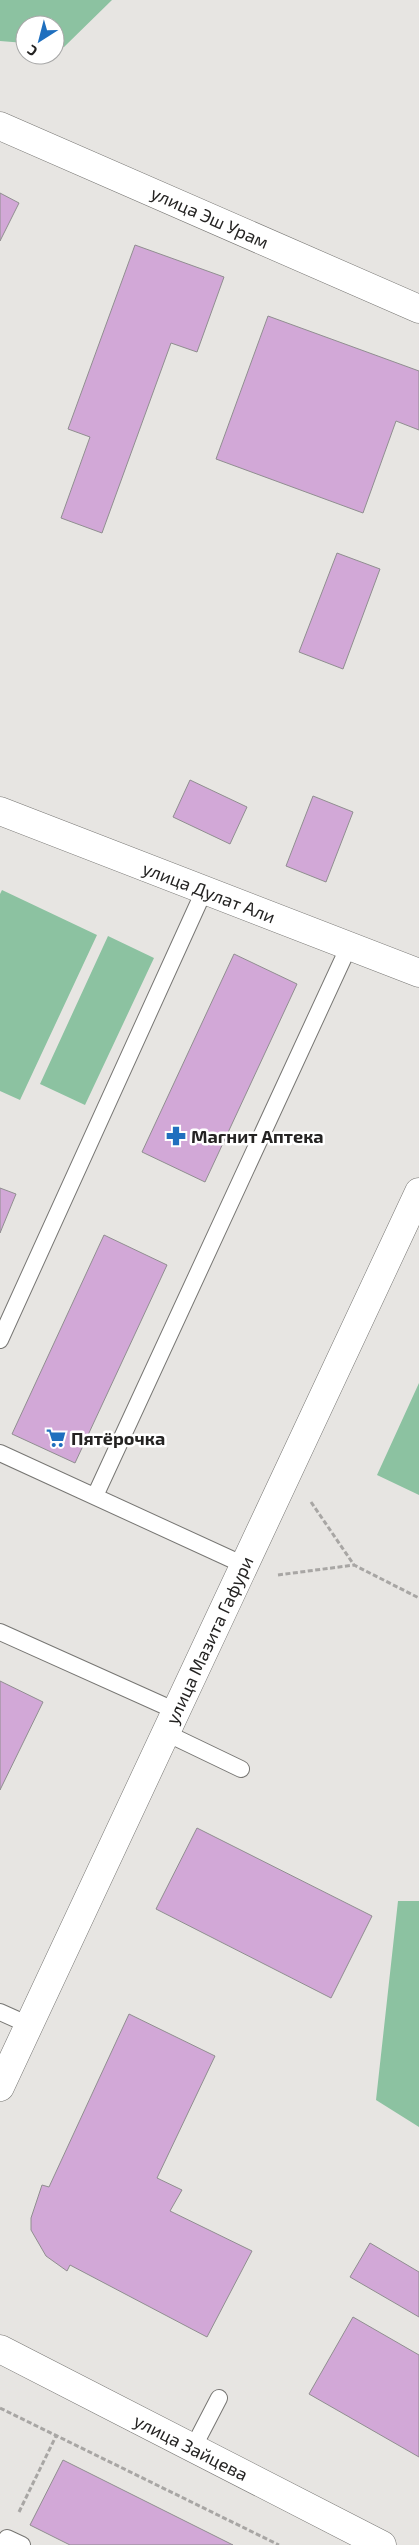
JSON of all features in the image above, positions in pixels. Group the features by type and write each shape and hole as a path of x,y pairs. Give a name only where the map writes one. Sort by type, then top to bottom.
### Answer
{"street":[{"name":"улица Эш Урам","path":"0,126 419,308"},
{"name":"улица Дулат Али","path":"0,811 419,973"},
{"name":"улица Мазита Гафури","path":"0,2087 419,1192"},
{"name":"улица Зайцева","path":"0,2349 375,2543"}],"lane":[{"path":"0,1340 204,891"},
{"path":"95,1496 349,946"},
{"path":"0,1453 244,1565"},
{"path":"0,1632 171,1722 241,1769"},
{"path":"0,2012 29,2025"},
{"path":"193,2448 219,2398"}],"path":[{"path":"312,1502 354,1565 419,1598"},
{"path":"278,1575 354,1565"},
{"path":"0,2408 279,2545"},
{"path":"11,2543 56,2436"}],"green space":[{"path":"0,0 112,0 65,46 65,15 15,15 15,42 0,41"},
{"path":"2,890 97,935 20,1100 0,1091 0,894"},
{"path":"108,936 154,958 85,1105 40,1084"},
{"path":"419,1383 419,1495 377,1475"},
{"path":"398,1901 419,1901 419,2127 376,2100"}],"building":[{"path":"0,193 19,203 0,241"},
{"path":"135,245 224,277 197,352 171,343 102,533 61,518 90,437 68,429"},
{"path":"268,316 419,371 419,430 396,421 363,513 216,459"},
{"path":"337,553 380,569 343,669 299,652"},
{"path":"190,780 247,807 230,844 173,817"},
{"path":"313,796 353,812 326,882 286,866"},
{"path":"234,954 297,984 205,1182 142,1152"},
{"path":"0,1188 16,1194 0,1233"},
{"path":"104,1235 167,1265 75,1463 12,1434"},
{"path":"0,1681 43,1702 0,1790"},
{"path":"197,1828 372,1916 331,1998 156,1909"},
{"path":"129,2014 215,2056 157,2178 182,2190 170,2211 252,2251 207,2337 70,2265 67,2271 46,2256 31,2230 31,2218 42,2185 49,2187"},
{"path":"370,2243 419,2272 419,2317 350,2277"},
{"path":"353,2317 419,2355 419,2457 309,2394"},
{"path":"63,2460 233,2545 70,2545 30,2525"}],"place":[{"name":"Магнит Аптека","path":"176,1136"},
{"name":"Пятёрочка","path":"56,1438"}]}
